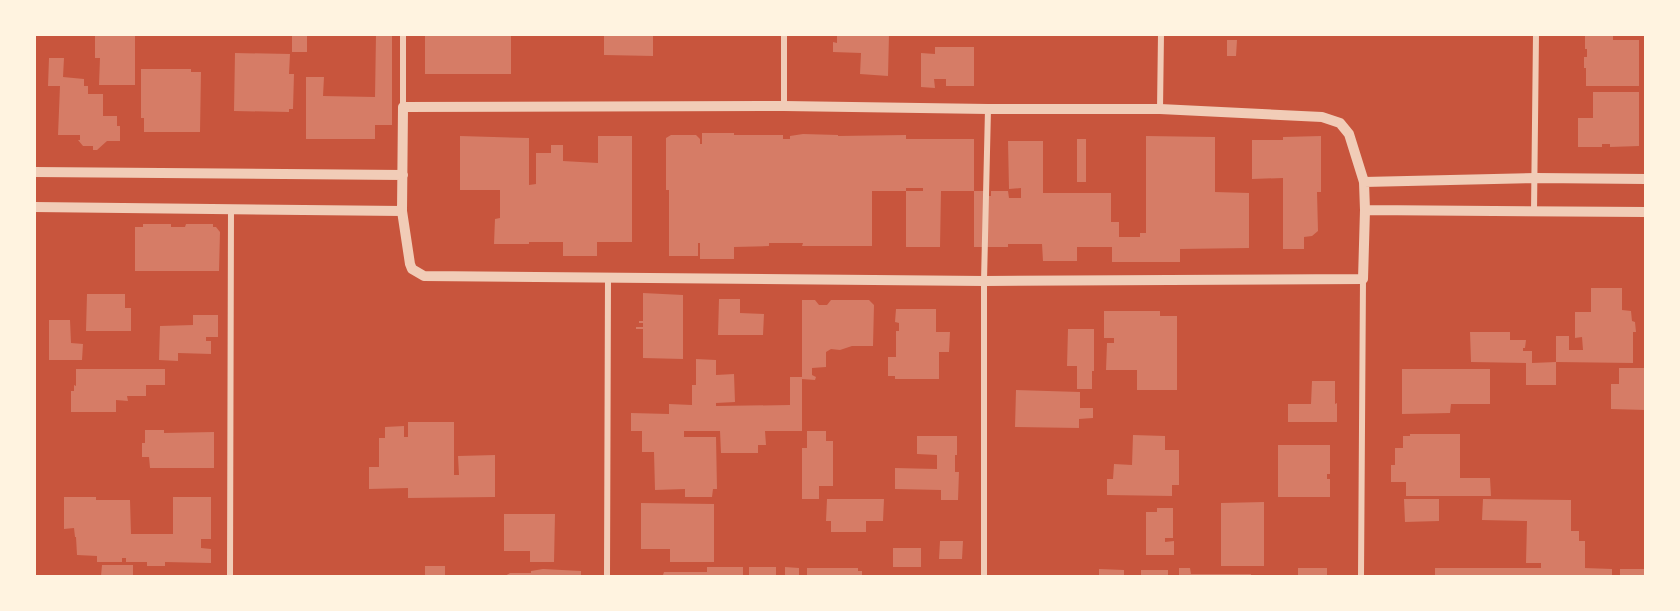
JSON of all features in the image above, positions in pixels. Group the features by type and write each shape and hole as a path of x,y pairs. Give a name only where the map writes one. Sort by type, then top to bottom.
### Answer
{"street":[{"path":"403,34 402,211 410,264 412,269 424,276 984,281 1363,279"},
{"path":"784,34 784,106"},
{"path":"1160,109 1161,34"},
{"path":"1534,211 1536,34"},
{"path":"403,107 784,106 1160,109 1332,119 1340,123 1349,134 1364,182 1361,576"},
{"path":"984,576 984,281 988,109"},
{"path":"34,172 403,175"},
{"path":"1364,182 1536,178 1646,179"},
{"path":"34,207 402,211"},
{"path":"230,576 231,209"},
{"path":"1365,210 1646,212"},
{"path":"607,576 608,278"}],"building":[{"path":"95,34 135,34 135,85 99,85 100,58 95,58"},
{"path":"292,34 307,34 307,52 292,52"},
{"path":"376,34 392,34 392,125 375,125 375,139 306,139 306,77 324,77 323,96 375,97"},
{"path":"425,34 511,34 511,74 425,74"},
{"path":"604,34 653,34 653,56 604,55"},
{"path":"837,34 889,34 888,76 860,74 861,53 833,52 833,42 837,43"},
{"path":"1585,34 1613,34 1613,40 1639,40 1639,86 1586,86"},
{"path":"1227,40 1237,40 1236,56 1227,56"},
{"path":"935,47 974,47 974,86 946,86 946,79 934,79 935,88 921,87 921,53 935,54"},
{"path":"235,53 290,54 289,74 294,74 293,109 289,109 289,112 234,111"},
{"path":"49,58 64,58 63,77 84,79 84,86 88,86 88,94 103,94 103,116 117,116 120,141 107,141 97,150 93,150 93,146 83,146 78,140 80,140 80,135 58,135 60,86 48,86"},
{"path":"141,69 191,69 191,72 201,72 200,132 144,132 144,118 141,118"},
{"path":"1593,92 1639,92 1639,146 1610,147 1610,144 1602,144 1602,147 1578,147 1578,118 1593,118"},
{"path":"702,133 783,135 783,139 803,134 906,135 906,139 974,139 974,191 941,191 940,247 906,247 906,191 872,191 872,246 802,246 803,243 769,243 769,246 734,247 734,259 700,259 700,243 698,243 698,256 669,256 666,138 671,135 696,135 702,144","holes":["906,188 923,188 923,191 906,191"]},
{"path":"460,136 529,138 529,185 536,184 536,153 551,153 551,145 563,145 563,161 598,163 598,136 632,136 632,242 597,242 597,256 563,256 563,242 494,244 495,219 500,218 500,190 460,190"},
{"path":"1146,136 1215,137 1215,192 1249,193 1249,248 1180,249 1180,262 1112,262 1112,247 1077,247 1077,261 1043,261 1042,244 974,247 974,191 986,191 986,196 991,196 991,191 1008,191 1009,198 1021,198 1021,188 1009,189 1008,141 1043,141 1043,193 1111,193 1111,222 1119,222 1119,237 1140,237 1140,233 1146,233"},
{"path":"1321,136 1321,192 1317,192 1318,231 1312,236 1304,237 1304,249 1283,249 1283,178 1252,179 1252,140"},
{"path":"1077,139 1086,139 1086,182 1077,182"},
{"path":"143,224 171,224 171,227 185,227 186,224 213,224 213,227 220,232 219,271 135,271 135,227 143,227"},
{"path":"1591,288 1622,288 1622,310 1631,311 1632,321 1635,322 1633,363 1556,362 1556,336 1569,336 1569,350 1583,350 1582,337 1575,338 1575,312 1591,312"},
{"path":"643,293 683,295 683,359 643,358 643,329 636,329 636,327 643,327 643,323 639,321 643,321"},
{"path":"87,294 125,294 125,308 131,308 131,331 86,331"},
{"path":"719,299 740,299 740,313 764,314 763,335 718,335"},
{"path":"802,300 815,300 819,305 827,305 831,300 869,300 874,305 873,346 852,346 826,352 826,367 812,368 815,380 802,379 802,431 765,431 766,445 758,445 758,453 721,453 720,431 684,431 684,437 716,437 717,489 713,489 712,497 685,497 685,489 655,490 654,452 642,452 642,431 631,431 631,413 669,414 669,404 692,405 692,385 696,385 696,359 716,360 716,375 734,374 735,402 716,403 716,406 790,405 790,377 802,377"},
{"path":"896,309 936,309 936,332 950,332 949,352 939,352 939,379 895,379 895,376 888,376 888,357 896,357 896,331 899,331 899,323 895,322"},
{"path":"1104,311 1160,311 1160,316 1177,316 1177,390 1137,390 1137,370 1106,370 1107,343 1114,343 1114,338 1104,338"},
{"path":"193,315 218,315 218,337 206,337 206,341 211,341 211,354 178,353 178,361 159,360 160,326 193,325"},
{"path":"49,320 70,320 71,343 83,344 82,360 49,360"},
{"path":"1068,329 1094,329 1092,389 1077,389 1077,366 1067,366"},
{"path":"1470,332 1510,332 1510,340 1526,340 1523,351 1532,351 1532,363 1556,362 1556,385 1526,385 1526,363 1471,362"},
{"path":"1619,368 1646,368 1646,410 1611,409 1611,384 1619,384"},
{"path":"76,369 165,369 165,385 146,385 146,396 127,396 128,401 116,400 116,412 71,412 71,391 74,391 74,385 76,386"},
{"path":"1402,369 1490,369 1490,404 1451,404 1450,413 1402,414"},
{"path":"1312,381 1335,381 1337,422 1288,422 1288,404 1311,404"},
{"path":"1016,390 1080,392 1080,408 1093,408 1093,418 1079,419 1079,428 1015,427"},
{"path":"408,422 454,422 454,475 459,475 458,456 495,455 495,497 408,498 408,488 369,489 369,467 379,467 379,438 385,438 385,427 404,426 404,437 408,437"},
{"path":"145,430 164,430 164,433 214,432 214,468 150,468 149,457 142,457"},
{"path":"807,431 826,431 826,441 833,441 833,486 819,486 819,499 802,499 802,448 807,448"},
{"path":"1410,434 1460,434 1460,478 1490,478 1491,496 1406,496 1406,482 1391,482 1391,465 1395,465 1395,448 1403,448 1403,436 1410,436"},
{"path":"1133,435 1165,436 1165,450 1179,450 1179,485 1172,485 1172,496 1107,495 1107,479 1113,479 1114,464 1132,465"},
{"path":"917,436 957,436 955,472 959,472 958,500 941,500 941,490 895,489 895,468 937,469 937,455 917,454"},
{"path":"1278,445 1330,445 1330,474 1327,474 1327,479 1330,479 1330,497 1278,497"},
{"path":"64,497 130,500 131,534 173,534 173,497 211,497 211,539 201,539 201,548 211,549 211,563 165,562 165,566 147,566 147,562 126,562 126,558 122,558 122,562 97,562 97,556 77,555 74,528 64,529"},
{"path":"827,499 884,499 883,521 866,521 866,532 831,532 831,521 826,521"},
{"path":"1404,499 1439,499 1439,521 1405,522"},
{"path":"1483,499 1571,500 1571,531 1579,531 1579,541 1585,541 1585,568 1612,569 1612,576 1435,576 1435,568 1541,568 1541,563 1526,563 1527,521 1482,520"},
{"path":"1264,502 1264,566 1221,566 1221,503"},
{"path":"641,503 714,504 714,562 670,562 670,549 641,549"},
{"path":"1157,508 1173,508 1173,538 1165,538 1165,542 1174,541 1174,555 1146,555 1146,512 1157,512"},
{"path":"504,514 555,514 554,562 530,562 530,551 504,551"},
{"path":"940,541 963,541 962,559 939,559"},
{"path":"893,548 921,548 921,567 893,567"},
{"path":"102,565 133,565 133,576 101,576"},
{"path":"425,566 445,566 445,576 425,576"},
{"path":"707,567 743,567 743,576 663,575 664,572 707,572"},
{"path":"749,567 776,567 776,576 749,576"},
{"path":"785,567 799,568 799,576 785,576"},
{"path":"807,568 858,568 858,571 862,571 862,576 807,576"},
{"path":"1179,568 1190,568 1191,574 1251,574 1251,576 1179,576"},
{"path":"1298,568 1327,568 1327,576 1298,576"},
{"path":"543,569 581,571 581,576 505,576 510,573 531,573 531,571"},
{"path":"1099,569 1124,570 1124,576 1099,576"},
{"path":"1620,569 1646,569 1646,576 1620,576"},
{"path":"1141,570 1168,570 1168,576 1141,576"}]}
